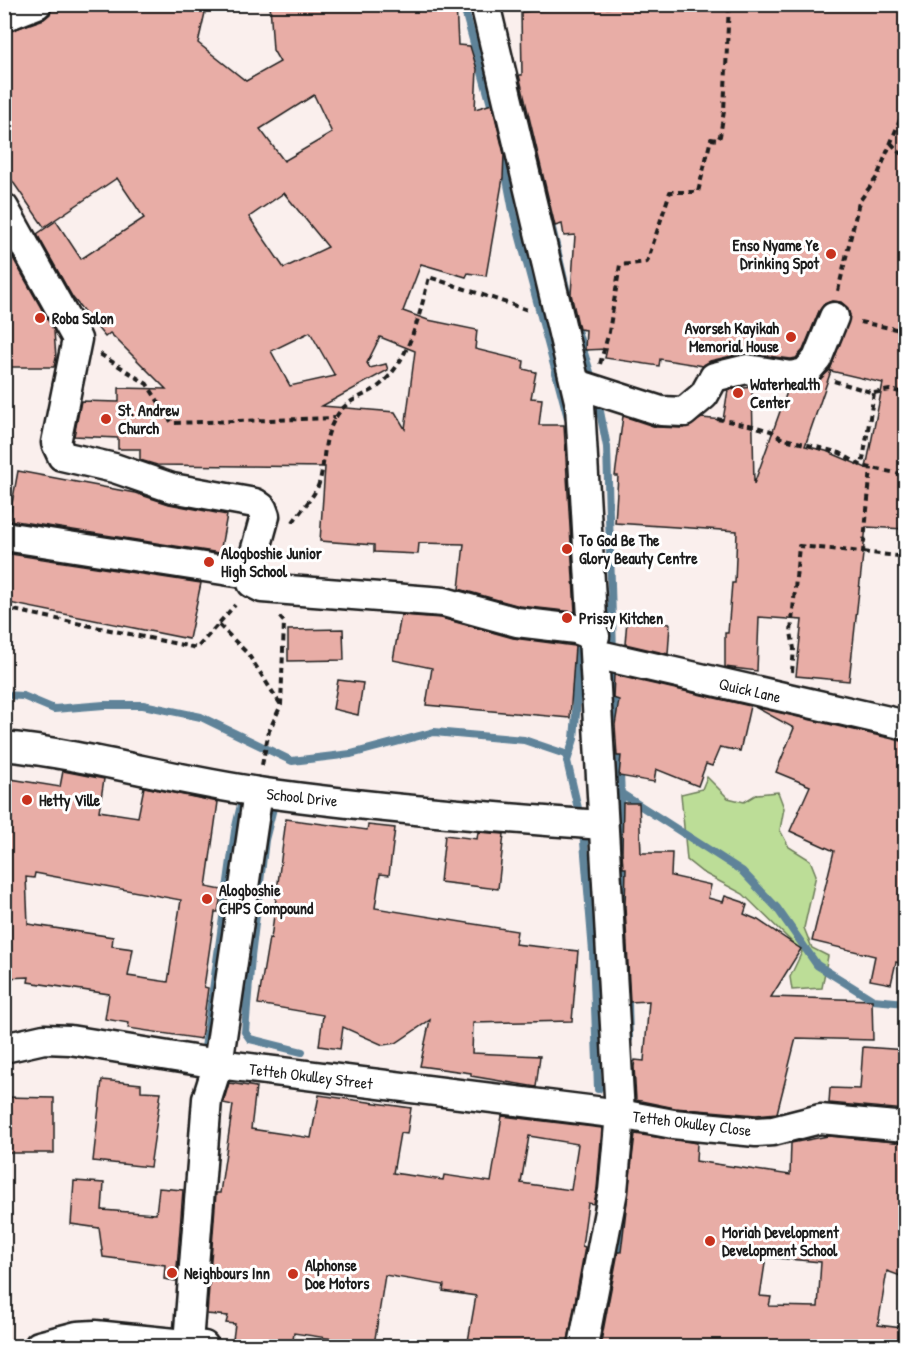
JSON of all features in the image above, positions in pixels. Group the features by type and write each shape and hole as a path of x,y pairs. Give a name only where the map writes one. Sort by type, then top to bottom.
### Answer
{"street":[{"path":"4,17 37,4"},
{"path":"486,5 558,315 587,387 603,825 620,1114 613,1191 583,1347"},
{"path":"4,208 77,339 56,443 62,456 114,468 172,488 255,504 262,508 265,516 251,578"},
{"path":"587,387 661,411 684,412 704,395 714,377 747,369 791,376 805,372 817,359 834,317"},
{"name":"Quick Lane","path":"4,536 251,578 262,588 444,602 517,622 576,629 595,645 790,699 906,725"},
{"name":"School Drive","path":"4,746 51,751 258,792 500,818 603,825"},
{"path":"39,1347 77,1336 95,1335 196,1345 207,1099 218,1064 258,792"},
{"name":"Tetteh Okulley Street","path":"4,1048 44,1039 70,1040 218,1064 620,1114"},
{"name":"Tetteh Okulley Close","path":"620,1114 673,1124 756,1132 773,1131 820,1119 906,1127"}],"path":[{"path":"587,387 620,266 647,262 670,192 698,192 711,139 718,140 720,136 724,111 729,4"},
{"path":"906,105 877,177 859,202 834,317 906,331"},
{"path":"891,143 900,153 906,154"},
{"path":"290,527 320,481 323,448 336,418 350,400 378,387 392,373 420,313 429,277 533,311 558,315"},
{"path":"77,339 147,384 172,423 336,418"},
{"path":"805,372 874,393 890,390 906,393"},
{"path":"862,466 874,393"},
{"path":"684,412 771,431 781,438 840,453 862,466 906,475"},
{"path":"863,552 871,468"},
{"path":"790,699 794,648 791,632 799,546 906,557"},
{"path":"4,608 197,648 219,626 251,578 284,622 281,705 269,731 263,761"},
{"path":"219,626 248,654 281,705"}],"green space":[{"path":"707,777 728,798 744,802 757,794 778,792 784,808 780,830 789,847 810,860 816,875 804,928 812,948 828,956 822,988 792,990 790,977 802,952 743,894 702,872 687,860 681,794 702,789"}],"building":[{"path":"53,4 207,4 198,43 246,81 280,62 273,50 270,4 456,4 458,45 470,46 477,69 475,109 492,104 504,154 503,178 486,276 468,273 466,277 421,264 403,311 428,320 477,330 475,349 524,361 523,369 536,372 531,398 542,399 539,425 564,425 575,612 520,606 459,589 464,544 419,543 418,554 374,552 374,545 320,541 325,467 157,465 140,460 140,449 118,449 118,438 74,436 81,401 119,402 119,388 166,389 110,333 105,337 73,298 37,234 56,221 81,259 144,218 117,178 44,227 4,169 4,33 44,19 50,14","holes":["314,95 332,133 284,161 260,129","284,193 328,247 284,268 249,217","310,332 335,376 290,386 271,351","380,337 415,351 405,429 395,412 322,406 388,370 386,364 370,368 367,363"]},
{"path":"554,4 606,4 607,8 632,4 906,4 906,529 866,527 849,681 796,676 802,620 759,617 757,671 725,667 725,633 728,633 732,583 735,583 737,531 615,523 618,476 615,476 623,416 656,427 683,428 702,418 723,420 728,390 752,387 754,484 787,392 809,389 830,370 850,315 847,307 841,302 832,301 824,304 803,350 796,358 791,359 744,353 710,361 703,366 660,359 659,366 605,358 607,349 585,350 586,330 579,329 571,294 575,235 564,236 562,224 555,226 519,75 522,75 521,12 554,9","holes":["831,371 883,383 866,468 826,451 805,446"]},
{"path":"10,253 54,331 56,358 54,367 4,367 4,257"},
{"path":"18,471 135,493 169,504 227,515 220,553 9,520"},
{"path":"4,553 201,583 189,639 4,602"},
{"path":"401,615 441,618 513,638 575,646 570,718 426,705 432,668 393,660"},
{"path":"627,620 670,624 668,654 625,644"},
{"path":"343,629 344,660 288,661 288,630"},
{"path":"614,675 750,706 740,751 720,747 712,766 706,764 698,786 656,769 654,782 619,776 621,756 617,756 615,725 619,700 613,698"},
{"path":"338,680 363,683 358,715 333,709"},
{"path":"755,707 906,742 906,965 896,962 891,984 870,980 875,956 812,941 834,851 790,831 810,786 776,772 794,728"},
{"path":"63,771 104,779 99,811 138,817 144,787 218,802 206,887 222,890 218,912 215,912 204,987 208,988 201,1039 128,1028 129,1023 105,1019 109,994 28,982 29,977 4,978 4,778 60,787","holes":["35,873 181,900 168,982 128,976 133,949 112,946 113,937 28,924 26,877 34,878"]},
{"path":"623,803 639,803 641,853 672,853 671,876 711,885 708,898 723,902 725,896 743,902 747,905 744,914 758,920 801,949 771,997 872,1000 873,1040 796,1038 777,1113 756,1115 675,1108 636,1100 634,1067 635,1060 644,1061 649,1001 630,1002 625,907 626,868 623,868 622,851"},
{"path":"286,819 367,830 368,825 395,828 389,875 380,874 375,908 517,931 515,944 578,951 572,1021 473,1023 472,1053 540,1056 536,1087 471,1076 471,1073 420,1066 430,1020 396,1043 383,1045 343,1027 340,1049 319,1046 323,1015 258,1004 269,938 271,939"},
{"path":"478,832 504,834 498,889 440,882 445,835 477,839"},
{"path":"863,1047 906,1050 906,1110 829,1103 830,1088 860,1089"},
{"path":"102,1080 141,1084 141,1091 161,1092 150,1167 93,1161"},
{"path":"229,1083 256,1087 251,1129 311,1138 319,1095 411,1108 407,1134 400,1133 393,1173 443,1180 444,1175 491,1182 502,1116 602,1128 597,1189 594,1204 588,1203 582,1246 585,1247 567,1347 467,1347 476,1296 443,1291 444,1285 385,1275 374,1345 294,1333 292,1347 232,1347 235,1324 226,1323 228,1316 207,1314 216,1193 220,1193 233,1105 223,1103","holes":["529,1136 578,1144 571,1190 521,1183"]},
{"path":"4,1097 54,1098 54,1153 4,1153"},
{"path":"635,1134 697,1143 696,1161 790,1175 791,1143 828,1136 906,1143 906,1278 887,1271 878,1325 902,1328 900,1347 600,1347 618,1252 621,1252","holes":["766,1257 821,1262 818,1307 769,1306 771,1297 760,1296"]},
{"path":"74,1181 104,1183 102,1210 156,1214 159,1188 183,1190 176,1281 164,1279 165,1265 103,1257 99,1228 71,1224"}],"waterway":[{"path":"463,4 493,112"},
{"path":"502,153 513,211 568,418"},
{"path":"537,164 569,301"},
{"path":"576,327 593,382"},
{"path":"597,396 607,447 613,653"},
{"path":"572,499 576,613 576,714 574,739 567,761 580,817"},
{"path":"613,665 613,695 618,721"},
{"path":"4,695 23,696 54,709 143,705 201,717 292,761 351,754 434,732 524,740 568,755"},
{"path":"619,748 623,847"},
{"path":"619,792 742,871 777,908 817,965 873,1000 906,1003"},
{"path":"205,1048 235,831 243,796"},
{"path":"275,800 265,840 251,957 245,1032 250,1039 302,1052"},
{"path":"583,830 593,952 598,1089"},
{"path":"623,859 626,910"},
{"path":"626,928 629,1039"},
{"path":"601,1118 605,1153"},
{"path":"618,1260 627,1189"},
{"path":"568,1346 574,1321"},
{"path":"600,1346 604,1324"}],"place":[{"name":"Enso Nyame Ye Drinking Spot","path":"831,254"},
{"name":"Roba Salon","path":"40,318"},
{"name":"Avorseh Kayikah Memorial House","path":"791,337"},
{"name":"Waterhealth Center","path":"738,393"},
{"name":"St. Andrew Church","path":"106,419"},
{"name":"To God Be The Glory Beauty Centre","path":"567,549"},
{"name":"Alogboshie Junior High School","path":"209,562"},
{"name":"Prissy Kitchen","path":"567,618"},
{"name":"Hetty Ville","path":"27,800"},
{"name":"Alogboshie CHPS Compound","path":"207,899"},
{"name":"Moriah Development Development School","path":"710,1241"},
{"name":"Neighbours Inn","path":"172,1273"},
{"name":"Alphonse Doe Motors","path":"293,1274"}]}
